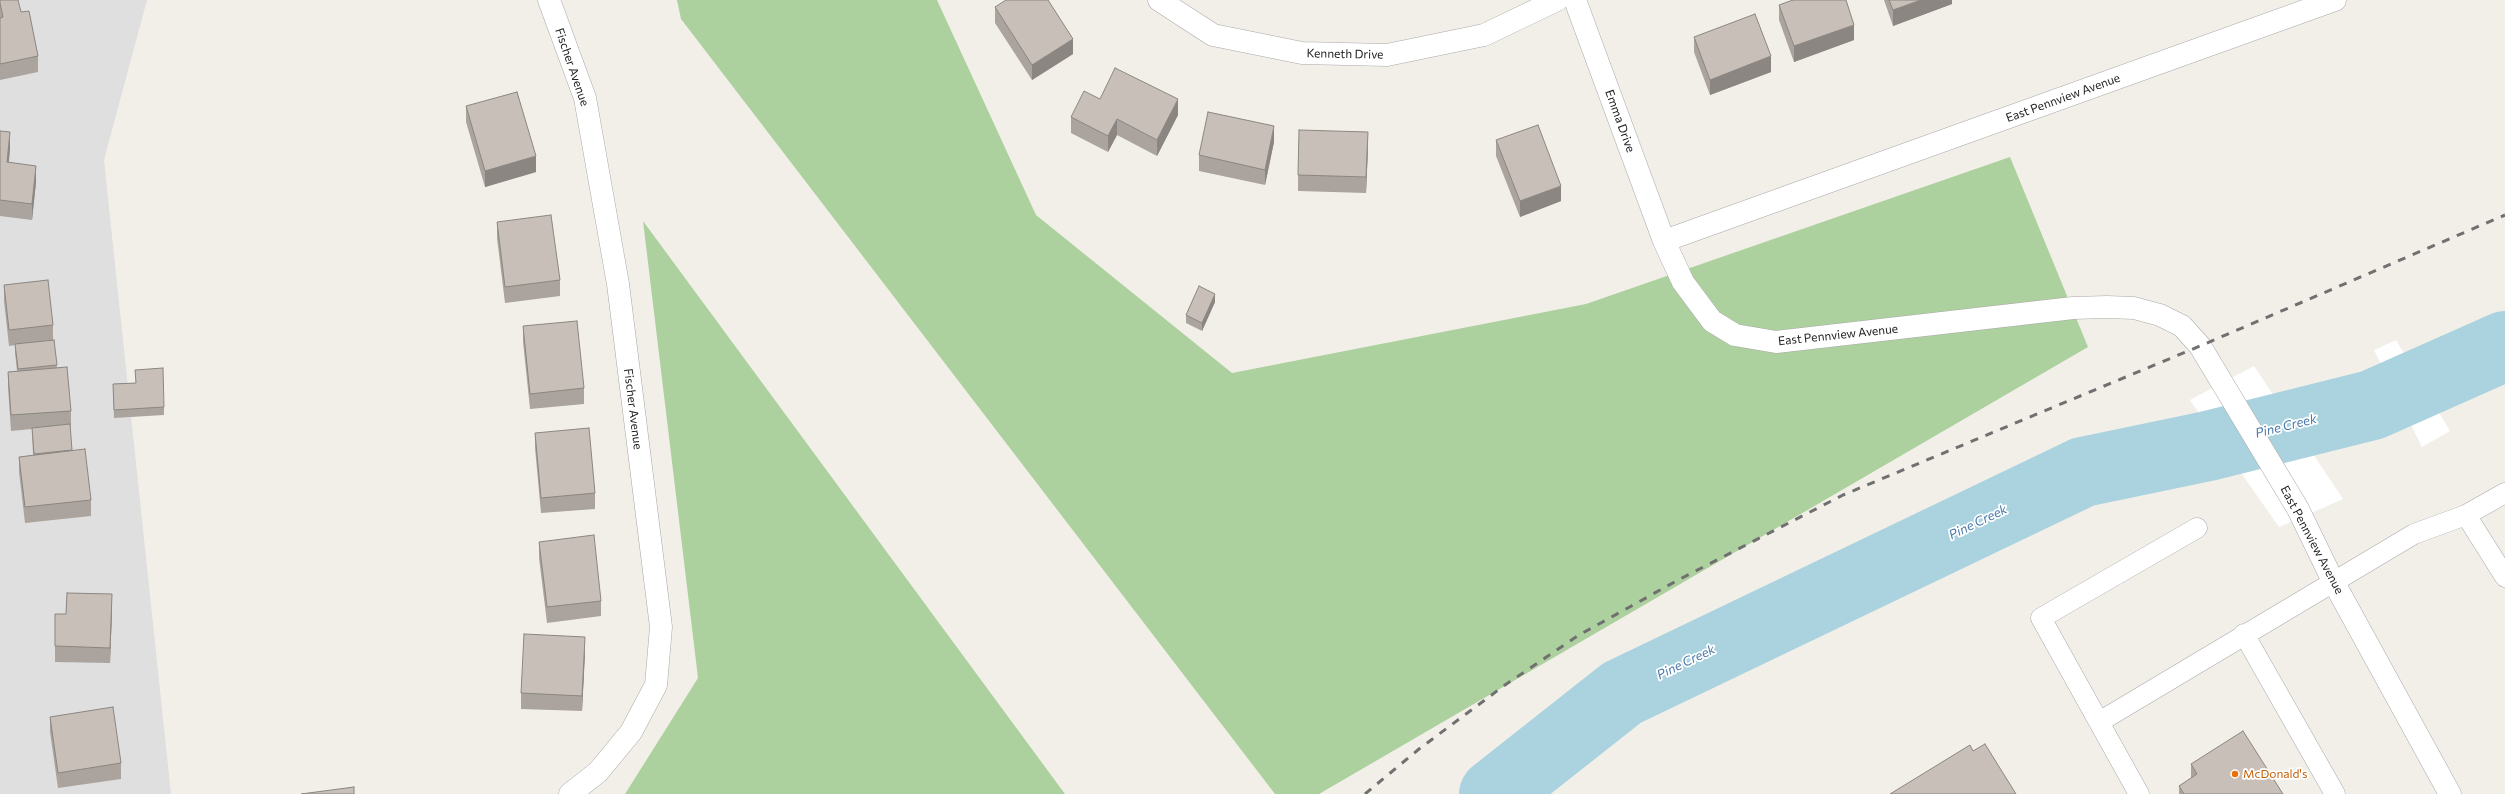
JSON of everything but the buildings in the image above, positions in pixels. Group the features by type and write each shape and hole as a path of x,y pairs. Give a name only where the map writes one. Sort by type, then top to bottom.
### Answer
{"street":[{"name":"Fischer Avenue","path":"549,0 584,98 618,284 661,627 656,685 626,738 598,772 570,794"},
{"name":"Kenneth Drive","path":"1159,0 1213,35 1302,53 1387,55 1484,35 1557,0"},
{"name":"Emma Drive","path":"1575,0 1664,241"},
{"name":"East Pennview Avenue","path":"2335,0 1664,241 1683,282 1698,305 1712,321 1735,335 1776,342 2073,308 2134,308 2160,315 2182,326 2200,346 2223,387 2298,509 2333,581 2450,794"}],"lane":[{"path":"2099,722 2244,634 2414,534 2466,515 2505,493"},
{"path":"2466,515 2502,564"},
{"path":"2139,794 2041,618 2197,528"},
{"path":"2244,634 2335,794"}],"shaded area":[{"path":"0,0 147,0 104,160 171,794 0,794"}],"green space":[{"path":"677,0 937,0 1036,215 1232,373 1586,304 2010,157 2088,347 1319,794 1275,794 681,19"},
{"path":"643,221 1065,794 625,794 698,678"}],"pier":[{"path":"2396,340 2450,431 2422,447 2374,350"},
{"path":"2254,366 2343,499 2279,527 2190,400"}],"waterway":[{"name":"Pine Creek","path":"1494,794 1622,693 2083,472 2208,446 2372,405 2505,346"}],"railway":[{"path":"1365,794 1419,749 1505,685 1579,635 1680,579 1843,495 2200,346 2505,215"}],"place":[{"name":"McDonald's","path":"2235,774"}]}
